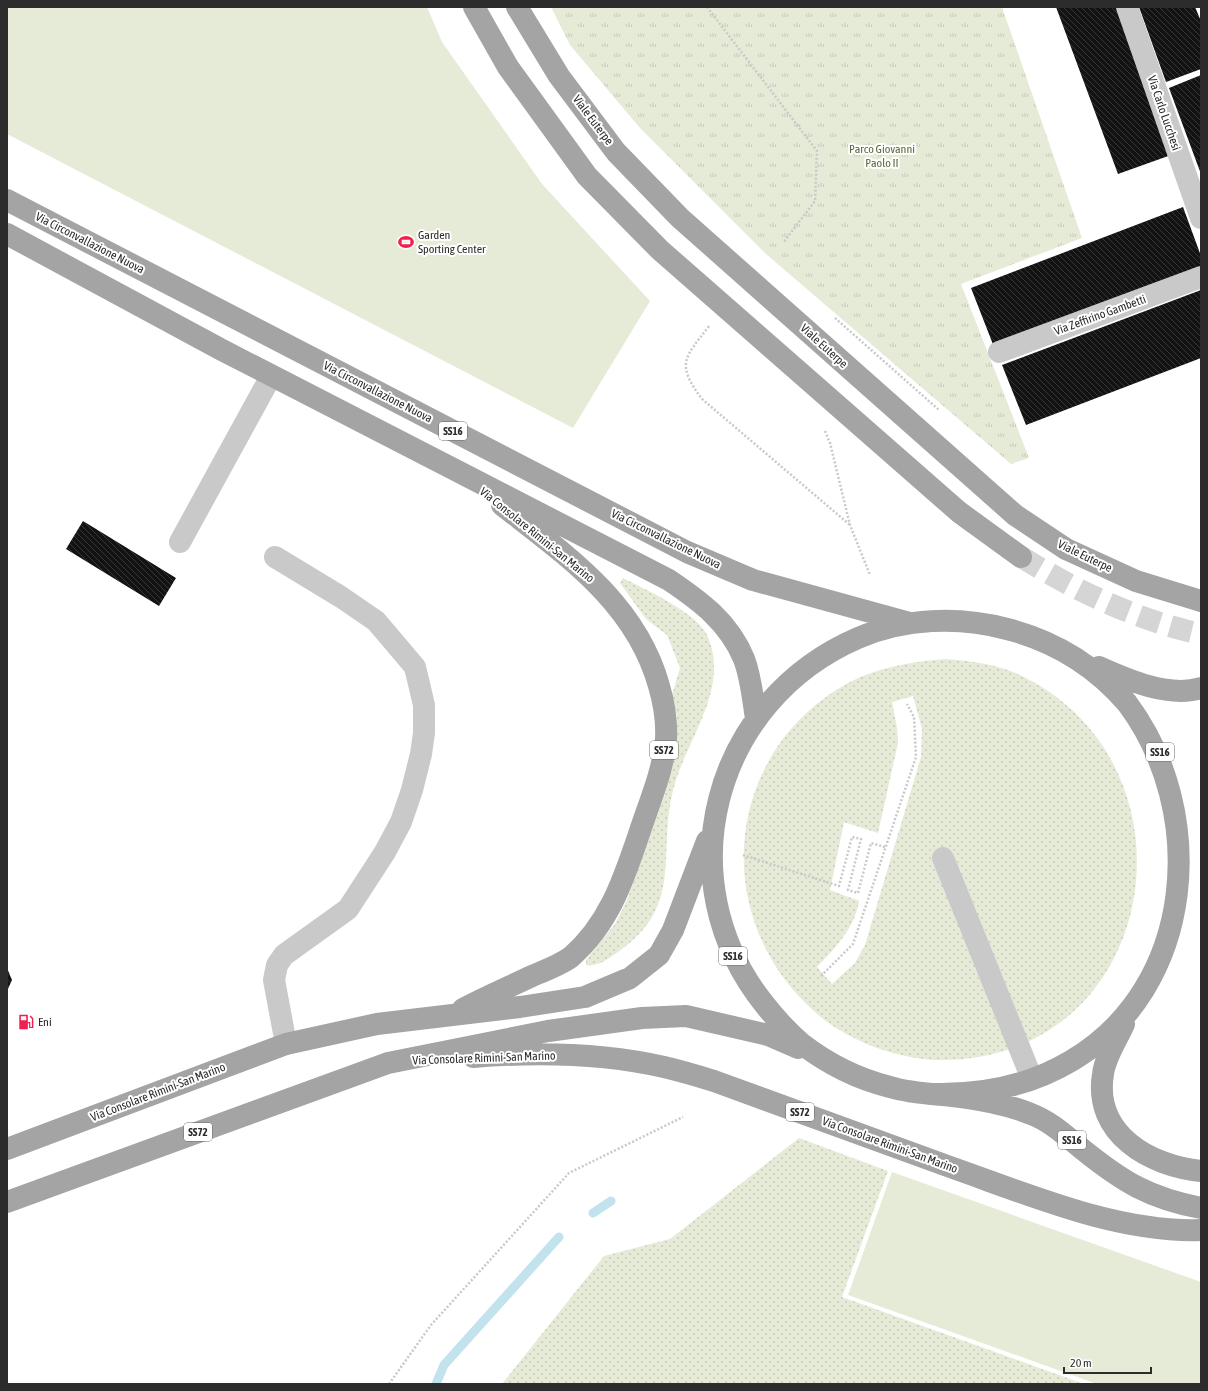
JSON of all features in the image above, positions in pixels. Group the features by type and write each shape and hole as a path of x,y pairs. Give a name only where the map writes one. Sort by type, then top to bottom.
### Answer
{"main road":[{"path":"474,7 508,67 588,176 660,250 959,512 1021,557"},
{"name":"Viale Euterpe","path":"517,7 559,76 616,152 680,218 1015,515 1066,549 1136,581 1201,600"},
{"name":"Via Circonvallazione Nuova","path":"7,200 687,552 753,580 913,623"},
{"path":"7,234 271,376 669,580 702,603 724,626 744,658 756,719"},
{"name":"Via Consolare Rimini-San Marino","path":"451,1016 570,958 596,928 609,911 622,885 663,761 666,737 664,705 654,668 634,628 596,583 556,548 460,472"},
{"name":"Via Circonvallazione Nuova","path":"1201,1171 1185,1169 1144,1154 1121,1137 1106,1113 1102,1092 1103,1074 1111,1052 1132,1008 1157,971 1172,938 1180,910 1185,882 1186,855 1184,828 1174,784 1164,759 1142,720 1125,700 1092,669 1071,655 1027,634 990,624 954,621 913,623 877,631 857,638 817,659 783,687 756,719 736,750 721,788 713,826 711,871 716,908 729,949 748,985 780,1024 799,1041 820,1056 848,1072 890,1087 967,1098 1034,1115 1062,1132 1112,1172 1145,1193 1172,1202 1201,1208"},
{"path":"1071,655 1152,688 1191,692 1201,688"},
{"name":"Via Consolare Rimini-San Marino","path":"7,1149 286,1044 377,1024 451,1016 585,997 630,978 659,955 673,930 713,826"},
{"path":"1180,910 1199,848"},
{"name":"Via Circonvallazione Nuova","path":"934,1094 981,1092 1032,1079 1072,1060 1097,1043 1132,1008"},
{"name":"Via Consolare Rimini-San Marino","path":"7,1202 388,1062 548,1031 642,1018 686,1016 768,1035 820,1056"},
{"name":"Via Consolare Rimini-San Marino","path":"388,1062 489,1055 555,1054 608,1058 664,1067 714,1081 1031,1196 1097,1217 1165,1228 1201,1230"}],"street":[{"name":"Via Carlo Lucchesi","path":"1127,7 1201,218"},
{"name":"Via Zeffirino Gambetti","path":"998,352 1201,277"},
{"path":"180,542 271,376"},
{"path":"275,557 342,597 376,621 415,667 424,705 424,733 421,754 412,790 401,822 385,852 348,909 284,955 276,965 274,980 286,1044"},
{"path":"943,858 1032,1079"}],"path":[{"path":"707,7 817,151 815,201 783,242"},
{"path":"830,314 943,413"},
{"path":"710,324 691,351 685,365 686,377 702,399 850,526"},
{"path":"824,430 830,443 850,526 870,575"},
{"path":"822,976 853,944 916,756 914,717 907,704"},
{"path":"743,855 839,886 852,837 861,839 848,890 858,893 871,843 885,847"},
{"path":"389,1384 431,1324 569,1173 683,1117"}],"green space":[{"name":"Garden Sporting Center","path":"7,7 427,7 442,42 542,184 650,301 573,428 7,134"},
{"name":"Parco Giovanni Paolo II","path":"551,7 1002,7 1082,238 961,284 1029,458 1011,464 766,254 640,128 570,45"},
{"path":"623,578 670,602 693,618 707,635 713,655 714,674 711,693 674,787 669,811 665,876 661,896 653,916 639,934 618,952 599,964 586,965 586,960 615,924 627,900 665,794 674,754 677,717 672,695 680,668 667,635 646,619 620,583"},
{"path":"945,659 988,664 1005,669 1013,672 1075,713 1115,768 1135,832 1134,898 1113,960 1073,1012 1015,1047 939,1060 908,1057 892,1053 848,1035 822,1018 785,980 760,937 747,891 744,843 753,796 774,753 805,714 848,683 859,677 895,666","holes":["913,696 922,729 921,757 865,945 855,963 832,984 817,967 849,929 857,911 859,901 830,890 844,822 878,833 898,743 892,702"]},
{"path":"799,1138 888,1171 842,1297 1084,1384 502,1384 604,1256 670,1239"},
{"path":"892,1172 1201,1282 1201,1384 1097,1384 848,1295"}],"building":[{"path":"1056,7 1117,7 1171,155 1118,174"},
{"path":"1139,7 1195,7 1201,21 1201,69 1166,82"},
{"path":"1201,75 1201,174 1169,88"},
{"path":"1183,207 1201,256 1201,268 994,347 971,288"},
{"path":"1201,290 1201,358 1026,425 1002,365"},
{"path":"83,521 176,578 159,606 66,549"},
{"path":"7,968 12,980 7,991"}],"waterway":[{"path":"593,1213 611,1201"},
{"path":"436,1384 444,1365 559,1237"}],"tunnel":[{"path":"1021,557 1085,593 1108,603 1153,621 1201,634"}],"place":[{"name":"Garden Sporting Center","path":"406,242"},
{"name":"Eni","path":"26,1022"}]}
